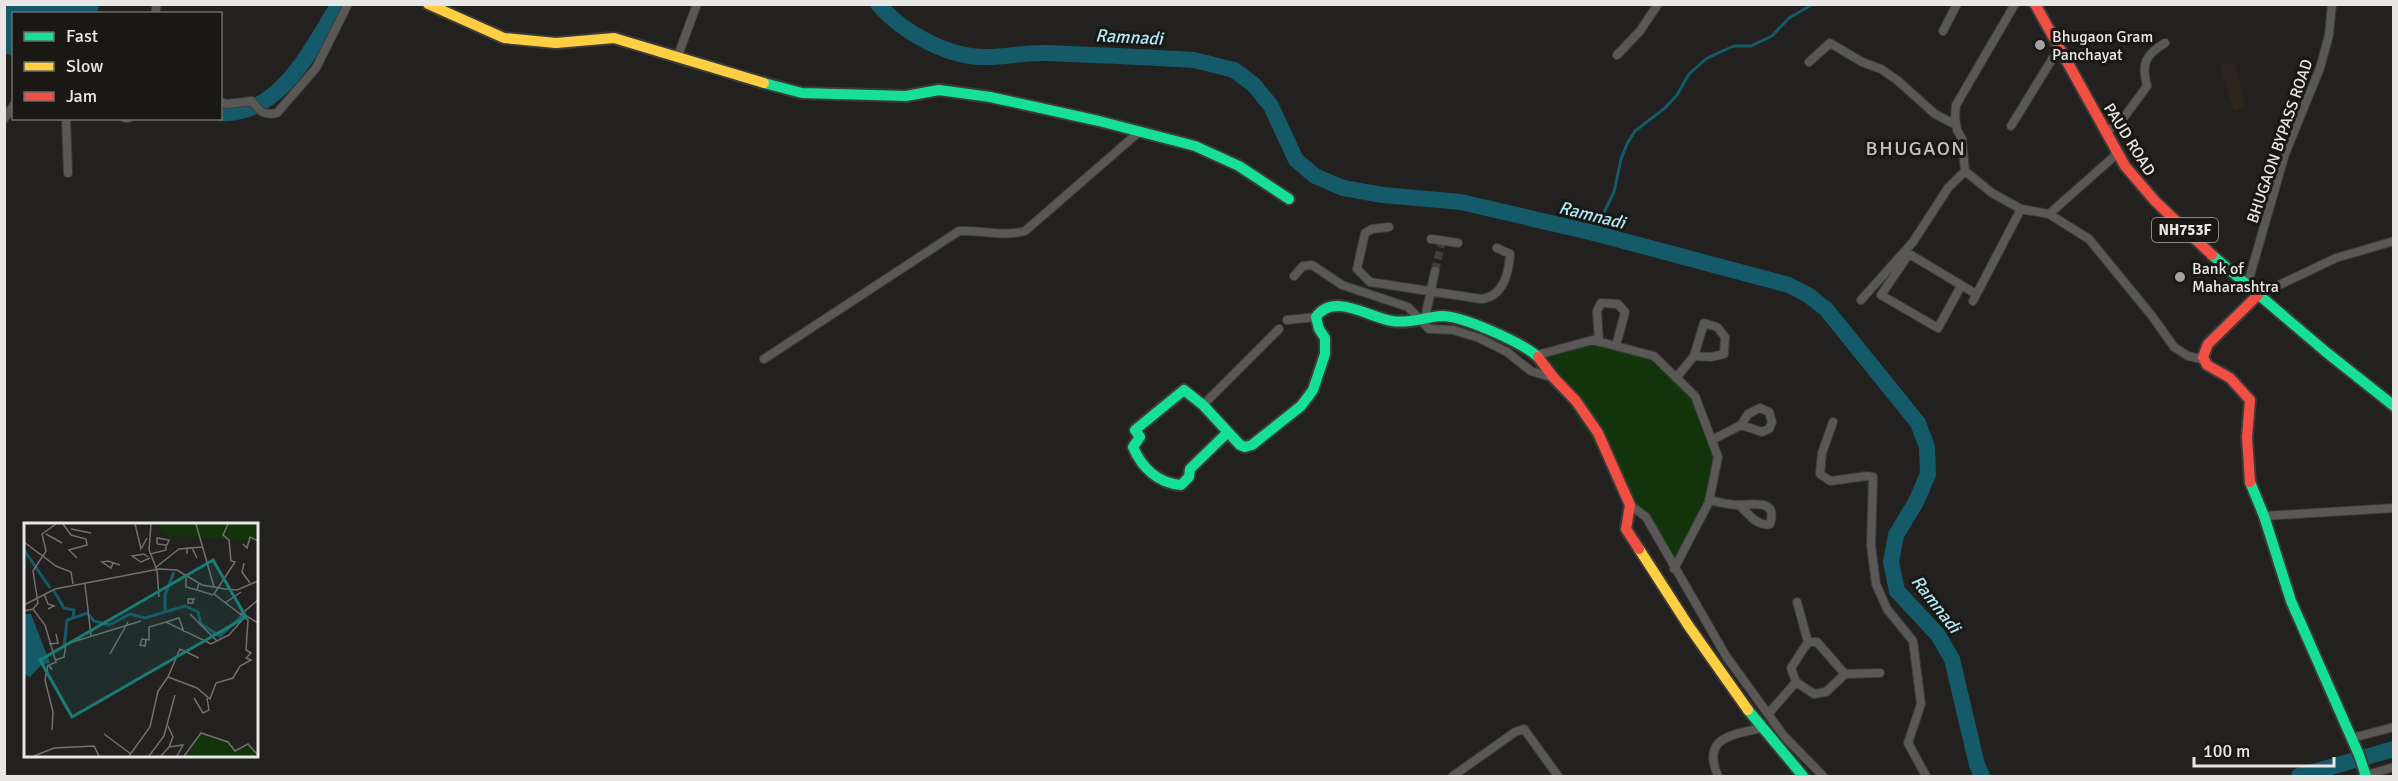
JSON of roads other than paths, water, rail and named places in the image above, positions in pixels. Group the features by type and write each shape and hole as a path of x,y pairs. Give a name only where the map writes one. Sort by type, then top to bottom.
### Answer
{"street":[{"path":"222,102 252,101 258,110 269,115 277,113 316,68 348,4"},
{"path":"428,4 504,38 556,43 614,38 802,93 906,96 939,90 990,97 1195,146 1239,166 1289,199"},
{"path":"677,58 697,4"},
{"path":"1617,55 1640,32 1658,4"},
{"path":"1943,31 1957,4"},
{"path":"2015,4 1956,105 1956,125 1962,139 1965,171 1992,194 2021,209 2049,214 2089,239 2152,316 2174,347 2188,356 2205,360"},
{"name":"PAUD ROAD","path":"2035,4 2118,153 2142,188 2247,286 2347,372 2394,406"},
{"name":"BHUGAON BYPASS ROAD","path":"2247,286 2285,154 2320,68 2329,35 2332,4"},
{"path":"1809,62 1830,43 1862,62 1881,69 1935,114 1956,125"},
{"path":"2106,132 2122,120 2146,86 2143,71 2151,51 2165,44"},
{"path":"2011,126 2059,48"},
{"path":"66,120 68,173"},
{"path":"764,359 959,231 973,230 1008,236 1026,231 1139,132"},
{"path":"2049,214 2118,153"},
{"path":"1861,300 1913,242 1948,188 1965,171"},
{"path":"1961,286 1938,328 1881,295 1907,256 1911,255 1961,286 1974,297 2021,209"},
{"path":"1389,227 1371,229 1365,233 1357,269 1370,282 1481,299 1489,298 1497,293 1504,282 1510,264 1510,254 1497,248"},
{"path":"1431,239 1458,243"},
{"path":"2394,242 2336,258 2258,295 2208,344 2203,357 2207,365 2230,378 2250,400 2247,438 2248,478 2264,516 2290,602 2353,740 2364,774 2394,767"},
{"path":"1294,276 1303,266 1312,265 1342,285 1408,307 1421,318 1429,329 1453,330 1479,338 1507,352 1531,371 1554,378"},
{"path":"1421,318 1431,292 1435,271"},
{"path":"1599,342 1597,311 1601,303 1618,304 1625,312 1616,346"},
{"path":"1287,320 1316,317 1322,310 1332,305 1390,321 1409,322 1421,318 1444,316 1460,319 1496,333 1537,355 1554,378 1576,401 1598,433 1630,505 1646,517 1726,656 1784,736 1823,777"},
{"path":"1228,432 1190,469 1189,477 1180,485 1170,485 1157,478 1136,458 1133,447 1140,437 1135,430 1184,390 1203,405 1228,432 1240,445 1245,447 1252,445 1301,406 1313,390 1325,354 1325,338 1319,329 1316,317"},
{"path":"1677,378 1694,356 1704,323 1717,327 1725,337 1724,354 1711,357 1694,356"},
{"path":"1203,405 1279,328"},
{"path":"1537,355 1593,340 1654,356 1695,396 1718,457 1710,500 1674,569"},
{"path":"1833,422 1822,453 1820,474 1830,481 1873,477 1871,545 1876,584 1887,609 1913,641 1921,704 1908,743 1926,777"},
{"path":"1712,440 1741,424"},
{"path":"1710,500 1739,505"},
{"path":"1630,505 1626,528 1710,658 1762,728 1803,777"},
{"path":"2264,516 2394,508"},
{"path":"1797,602 1808,642 1791,668 1796,682 1814,694 1826,692 1845,674 1880,673"},
{"path":"1808,642 1817,642 1845,674"},
{"path":"1768,714 1796,682"},
{"path":"2353,740 2394,727"},
{"path":"1718,777 1712,761 1712,752 1716,745 1731,736 1762,728"},
{"path":"1452,777 1515,732 1524,729 1558,777"}],"water":[{"path":"5,4 99,4 97,12 12,12 12,55 5,54"}],"waterway":[{"name":"Ramnadi","path":"222,113 241,111 260,104 277,92 305,58 339,4"},
{"name":"Ramnadi","path":"878,4 888,15 913,34 942,48 972,56 994,57 1040,53 1157,58 1194,60 1234,70 1254,85 1271,106 1296,160 1315,176 1343,188 1383,195 1461,202 1594,233 1789,285 1808,295 1826,309 1918,423 1927,447 1928,474 1916,502 1896,535 1891,562 1897,591 1938,635 1952,659 1977,765 1982,776"},
{"path":"1594,233 1614,192 1621,159 1627,144 1635,131 1665,108 1677,95 1689,74 1706,59 1718,53 1734,46 1751,46 1772,36 1789,18 1813,4"},
{"name":"Ramnadi","path":"2299,776 2394,749"}],"tunnel":[{"path":"1435,271 1442,241"}],"place":[{"name":"Bhugaon Gram Panchayat","path":"2040,45"},
{"name":"Bank of Maharashtra","path":"2180,277"}],"district":[{"name":"BHUGAON","path":"1916,148"}]}
